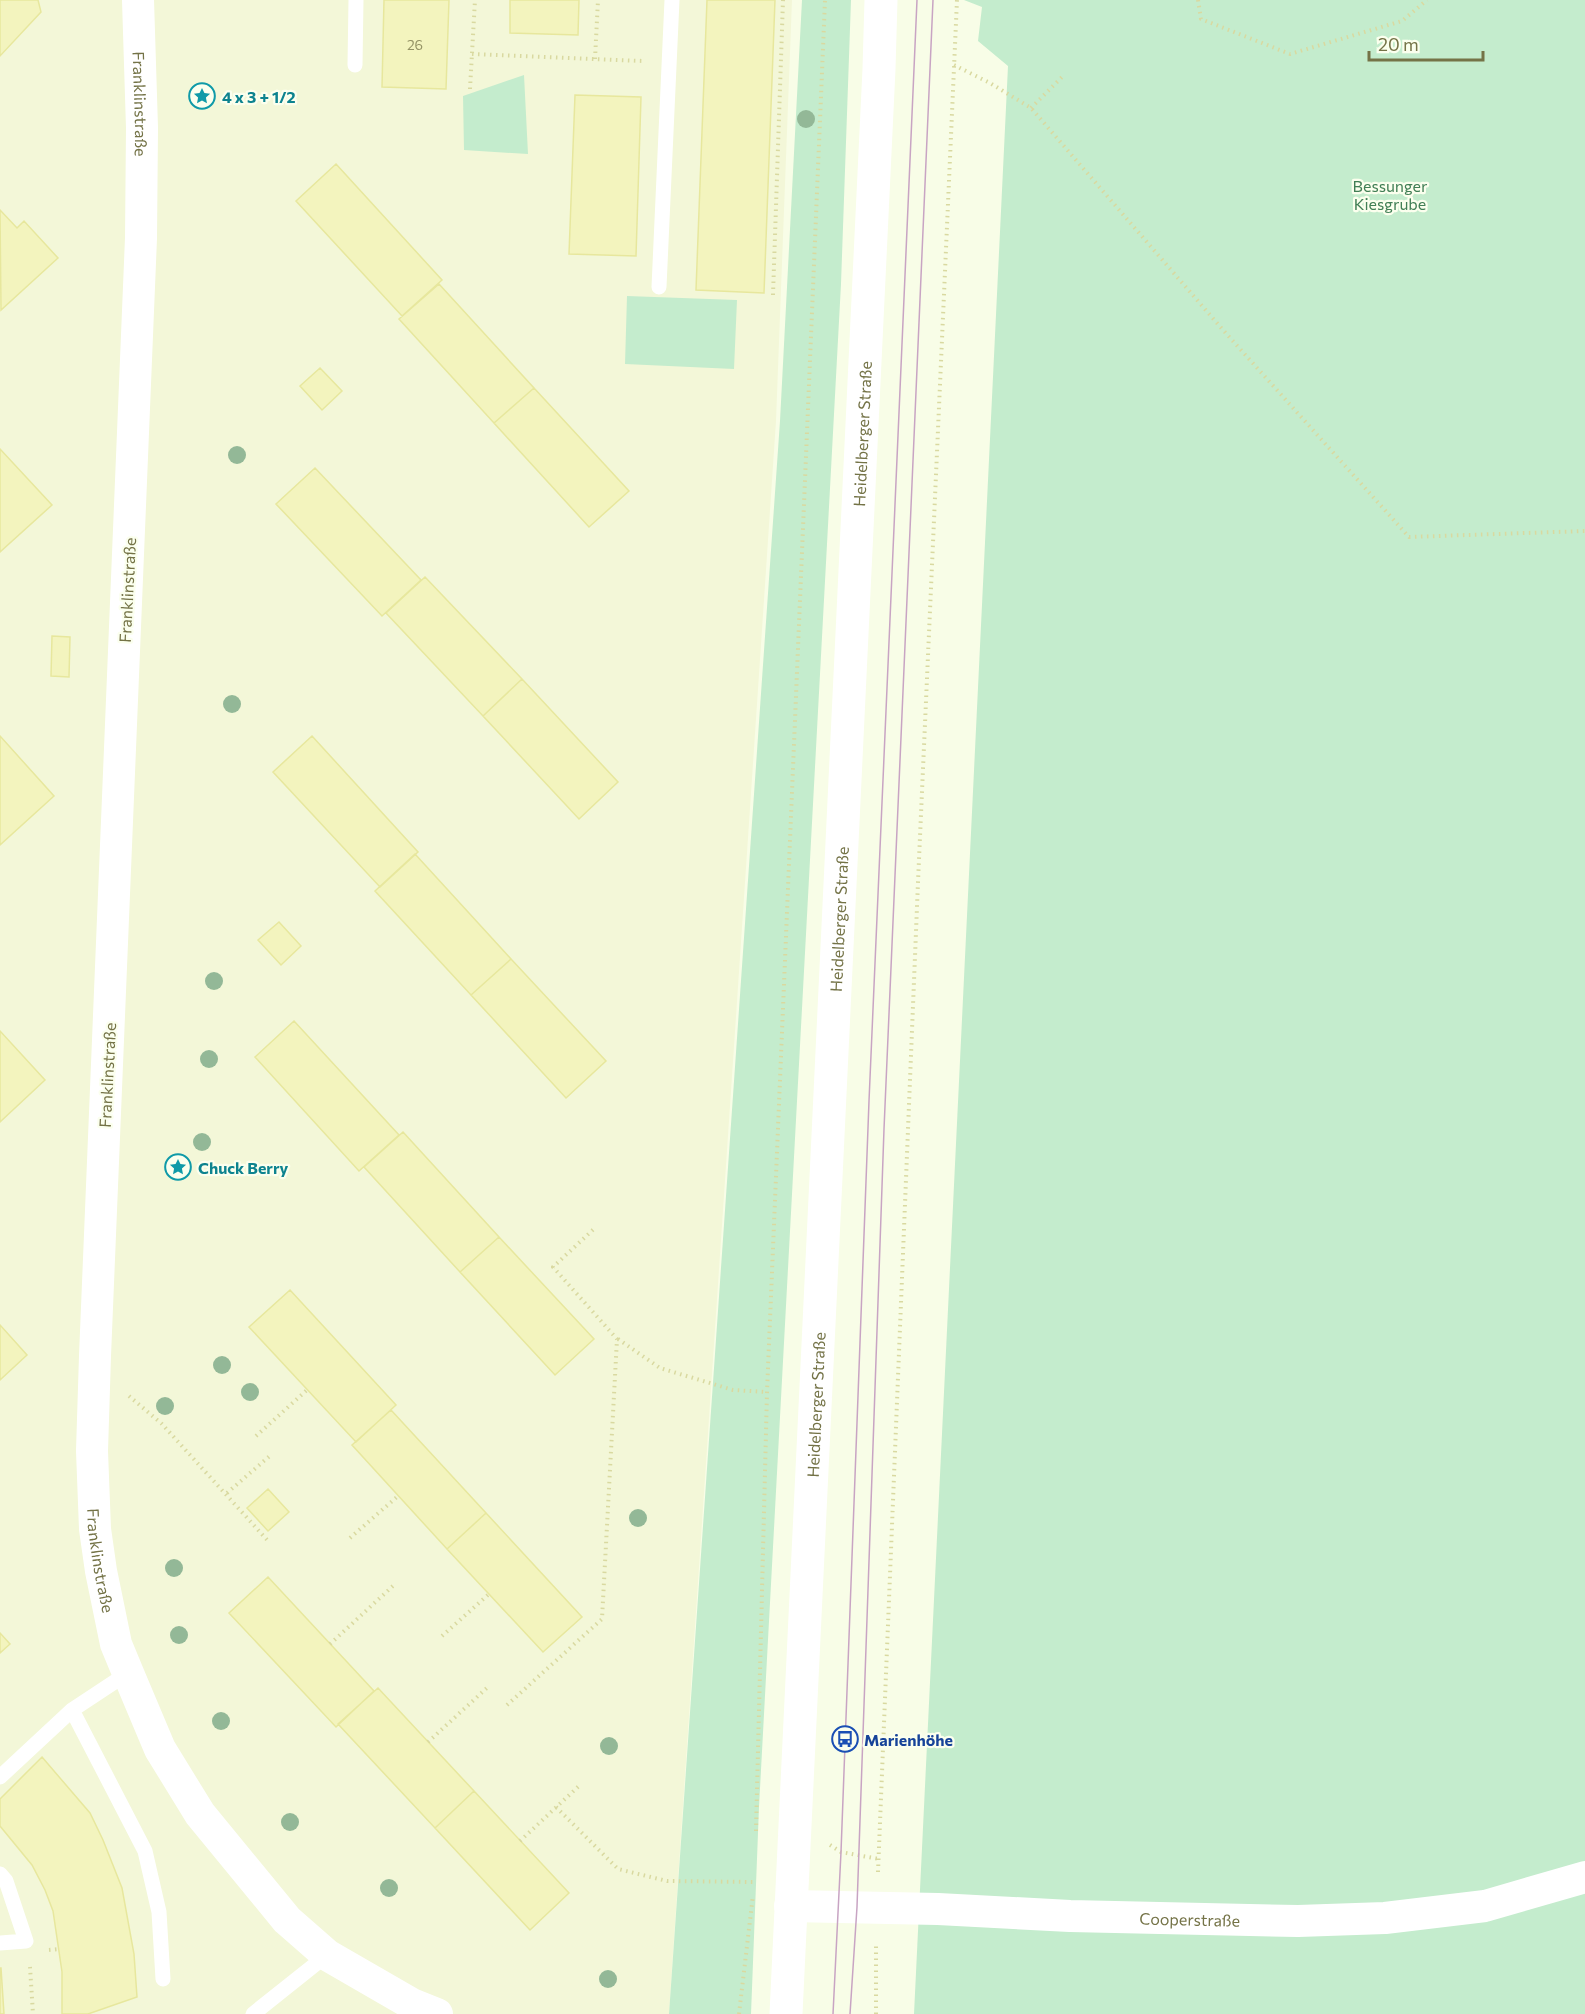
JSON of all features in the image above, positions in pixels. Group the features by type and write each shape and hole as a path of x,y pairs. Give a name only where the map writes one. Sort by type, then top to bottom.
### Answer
{"street":[{"name":"Franklinstraße","path":"138,0 142,117 141,238 92,1451 95,1529 101,1572 116,1644 128,1674 160,1749 200,1814 287,1920 327,1955 412,2004 437,2014"},
{"name":"Heidelberger Straße","path":"786,2014 879,69 880,0"},
{"name":"Cooperstraße","path":"790,1906 938,1909 1070,1916 1320,1921 1385,1918 1485,1906 1585,1877"}],"lane":[{"path":"355,65 356,0"},
{"path":"659,287 672,0"},
{"path":"0,1777 72,1710 128,1674"},
{"path":"72,1710 145,1851 159,1912 163,1979"},
{"path":"0,1874 6,1881 26,1941 0,1943"},
{"path":"253,2014 327,1955"}],"path":[{"path":"470,89 475,0"},
{"path":"595,59 598,0"},
{"path":"773,295 783,0"},
{"path":"756,1836 767,1392 825,0"},
{"path":"879,1859 918,870 957,0"},
{"path":"1198,0 1201,18 1290,54 1402,21 1427,0"},
{"path":"472,54 669,62"},
{"path":"954,65 990,83 1031,108 1223,330 1409,537 1585,531"},
{"path":"1031,108 1064,75"},
{"path":"596,1227 553,1267 617,1339 660,1368 733,1390 767,1392"},
{"path":"507,1705 602,1619 617,1339"},
{"path":"256,1436 307,1390"},
{"path":"129,1396 162,1424 227,1493 269,1542"},
{"path":"227,1493 272,1454"},
{"path":"350,1538 398,1496"},
{"path":"330,1644 394,1585"},
{"path":"442,1636 489,1594"},
{"path":"428,1742 489,1686"},
{"path":"520,1840 580,1785"},
{"path":"556,1807 618,1869 667,1881 754,1882"},
{"path":"739,2014 754,1870"},
{"path":"26,1941 29,1953 33,2014"},
{"path":"876,1969 876,2014"}],"shaded area":[{"path":"0,0 792,0 776,421 669,2014 0,2014"}],"green space":[{"path":"802,0 851,0 841,284 759,1807 751,2014 669,2014 780,421"},
{"name":"Bessunger Kiesgrube","path":"964,0 1585,0 1585,2014 914,2014 1008,66 978,41 982,7"},
{"path":"524,75 528,154 464,150 463,96"},
{"path":"627,296 737,300 734,369 625,364"}],"building":[{"path":"0,0 38,0 41,12 0,56"},
{"path":"384,0 449,0 446,89 382,87"},
{"path":"510,0 579,0 578,35 510,33"},
{"path":"707,0 775,0 764,293 696,290"},
{"path":"575,95 641,97 636,256 569,254"},
{"path":"336,164 442,280 402,316 296,201"},
{"path":"0,210 17,228 24,221 58,258 1,310"},
{"path":"439,284 534,388 494,423 399,319"},
{"path":"320,368 342,391 322,410 300,386"},
{"path":"534,388 629,491 589,527 494,423"},
{"path":"0,449 52,505 0,552"},
{"path":"315,468 421,580 382,616 276,504"},
{"path":"425,577 522,679 483,716 386,613"},
{"path":"52,636 70,637 69,677 51,676"},
{"path":"522,679 618,782 579,819 483,716"},
{"path":"0,736 54,796 0,845"},
{"path":"312,736 418,852 380,887 273,772"},
{"path":"415,854 511,959 471,995 375,891"},
{"path":"279,922 301,946 281,965 258,940"},
{"path":"511,959 606,1061 566,1098 471,995"},
{"path":"294,1021 399,1135 359,1171 255,1057"},
{"path":"0,1031 45,1080 0,1122"},
{"path":"403,1132 499,1237 460,1272 364,1167"},
{"path":"499,1237 594,1339 555,1375 460,1272"},
{"path":"290,1290 396,1405 356,1442 249,1327"},
{"path":"0,1325 27,1355 0,1380"},
{"path":"391,1410 486,1513 447,1549 352,1445"},
{"path":"268,1489 289,1512 268,1531 247,1508"},
{"path":"486,1513 582,1617 543,1652 447,1549"},
{"path":"268,1577 374,1691 336,1727 229,1613"},
{"path":"0,1633 10,1644 0,1653"},
{"path":"378,1688 474,1791 435,1828 338,1724"},
{"path":"42,1757 90,1813 103,1840 122,1888 134,1954 137,1997 88,2014 62,2014 62,1972 53,1911 32,1865 0,1826 0,1799"},
{"path":"474,1791 569,1893 530,1930 435,1828"},
{"path":"1,1968 4,2014 0,2014"}],"tram line":[{"path":"833,2014 869,1101 917,0"},
{"path":"850,2014 857,1907 884,1129 933,0"}],"place":[{"name":"4 x 3 + 1/2","path":"202,96"},
{"name":"Chuck Berry","path":"178,1167"},
{"name":"Marienhöhe","path":"845,1739"}]}
